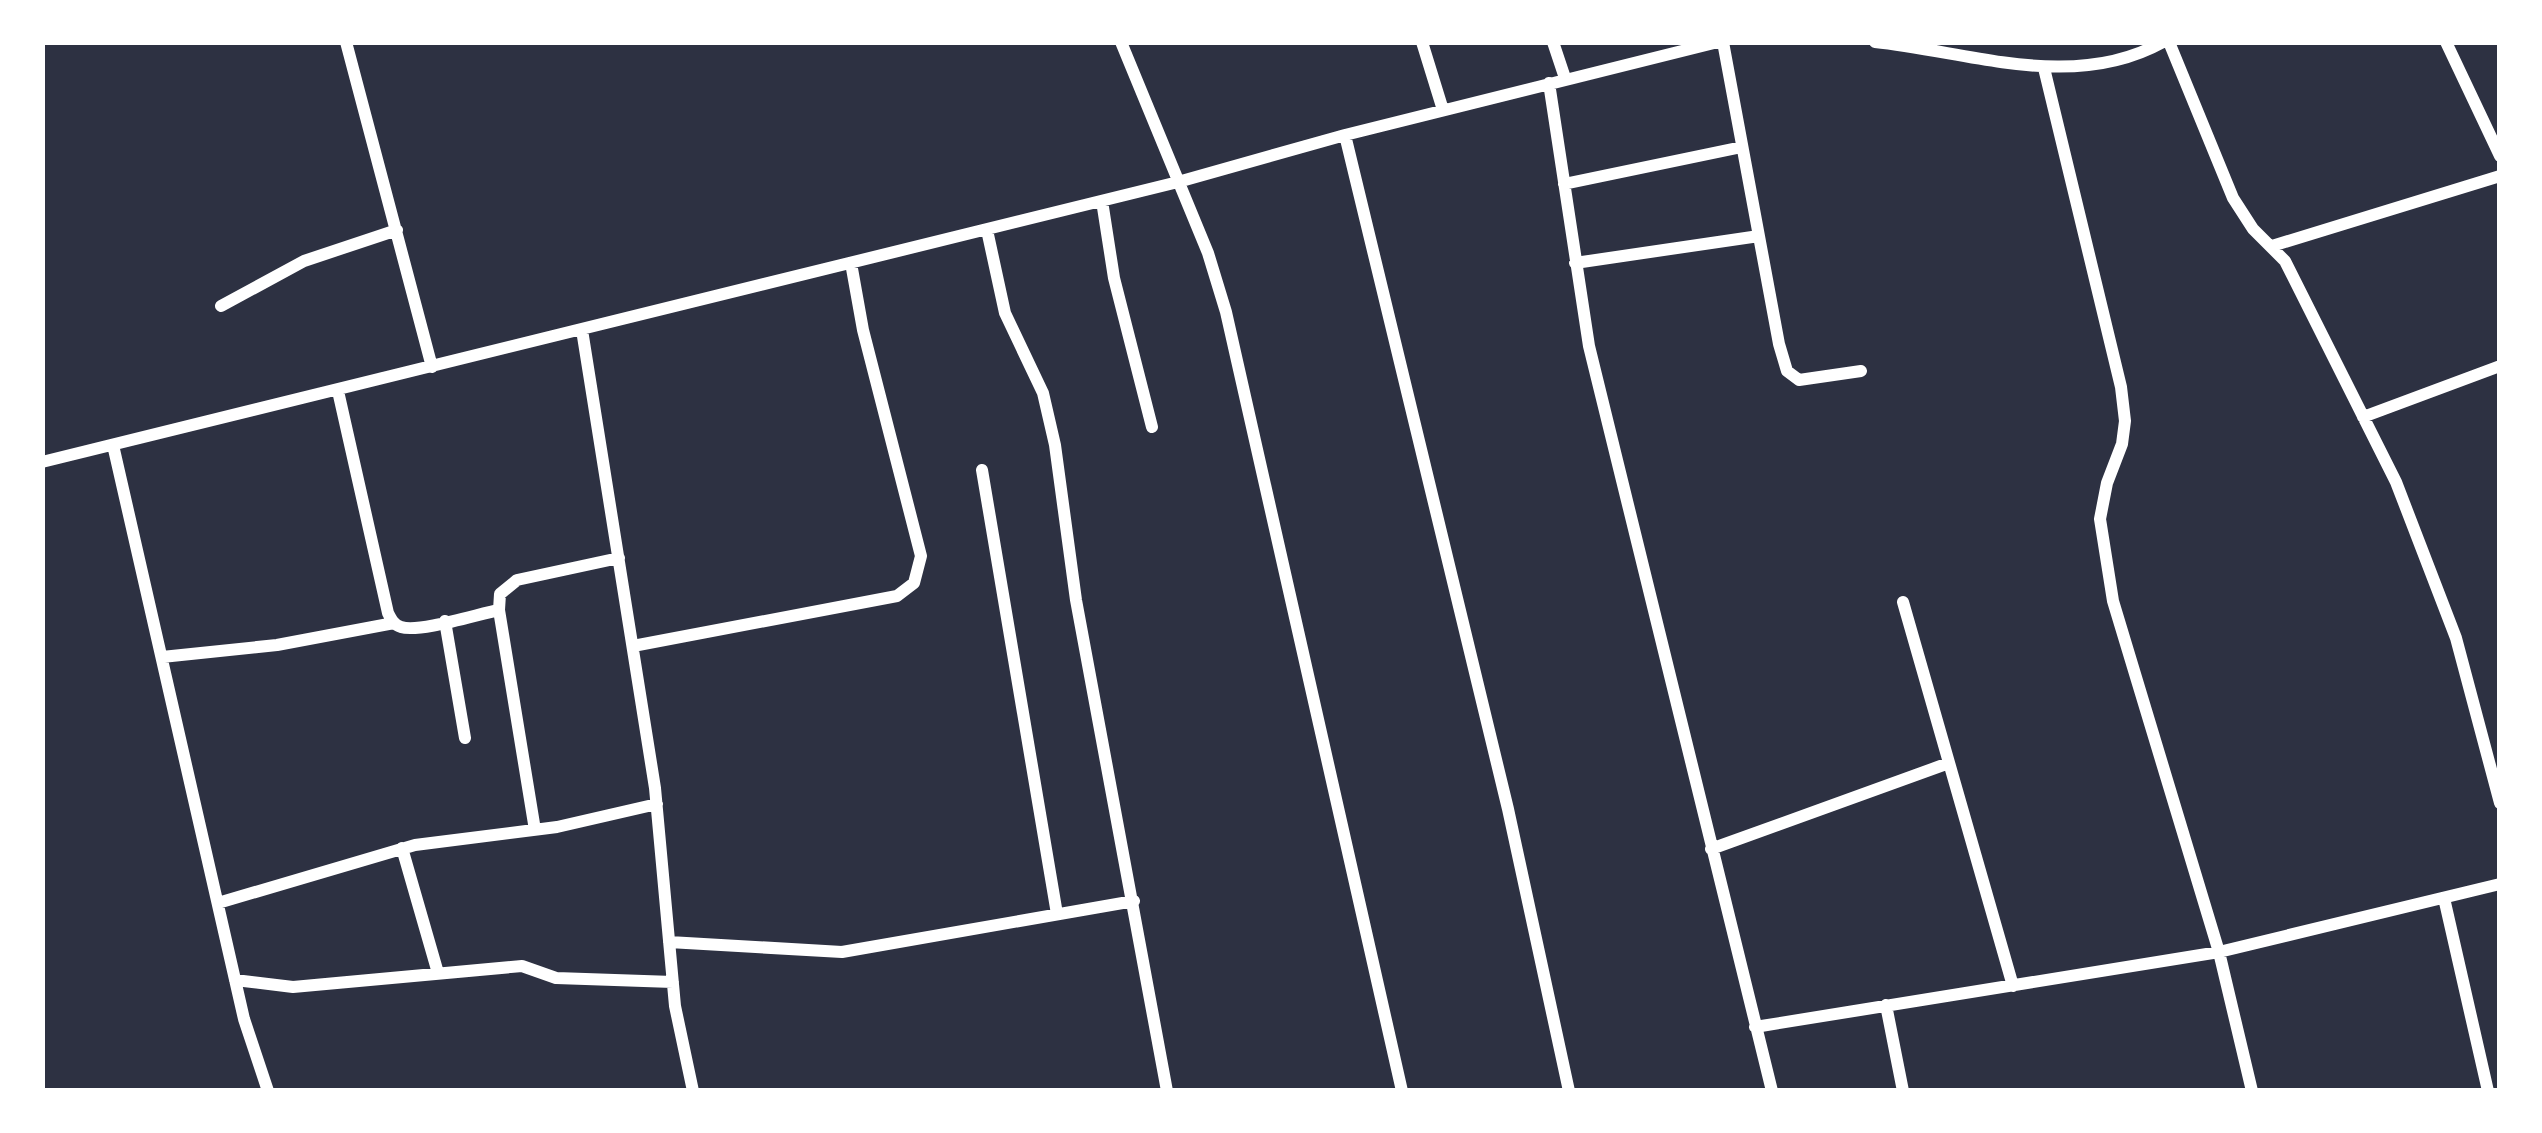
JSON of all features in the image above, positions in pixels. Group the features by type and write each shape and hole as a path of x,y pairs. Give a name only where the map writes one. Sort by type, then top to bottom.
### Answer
{"street":[{"path":"346,42 432,367"},
{"path":"1121,42 1208,253 1226,312 1402,1091"},
{"path":"1422,42 1443,110"},
{"path":"1553,42 1565,78"},
{"path":"42,462 987,230 1345,134 1720,42 1787,371 1799,380 1862,370"},
{"path":"1875,42 1928,45 2044,68 2116,62 2166,42 2233,198 2253,230 2272,246 2295,278 2428,556 2456,638 2500,803"},
{"path":"2446,42 2500,156"},
{"path":"2044,68 2121,387 2122,444 2100,519 2113,601 2219,952 2252,1091"},
{"path":"1549,82 1589,346 1772,1091"},
{"path":"1345,134 1508,809 1569,1091"},
{"path":"1564,184 1742,147"},
{"path":"2272,246 2500,176"},
{"path":"1102,201 1114,278 1152,427"},
{"path":"221,306 304,261 397,230"},
{"path":"987,230 1005,313 1042,393 1055,445 1076,600 1167,1091"},
{"path":"1575,263 1759,236"},
{"path":"634,646 897,596 914,583 921,556 863,330 851,263"},
{"path":"582,330 657,803 673,982 693,1091"},
{"path":"2363,417 2500,366"},
{"path":"338,391 394,623 402,628 499,610"},
{"path":"113,445 236,980 268,1091"},
{"path":"982,470 1057,914"},
{"path":"535,830 500,594 517,580 620,558"},
{"path":"1903,602 2013,986"},
{"path":"445,621 465,737"},
{"path":"162,657 264,647 394,623"},
{"path":"1711,849 1946,764"},
{"path":"218,903 402,848 535,830 657,803"},
{"path":"402,848 438,973"},
{"path":"1755,1027 2219,952 2500,884"},
{"path":"2444,898 2488,1091"},
{"path":"669,942 842,952 1134,901"},
{"path":"236,980 293,987 522,966 556,978 673,982"},
{"path":"1886,1005 1903,1091"}]}
